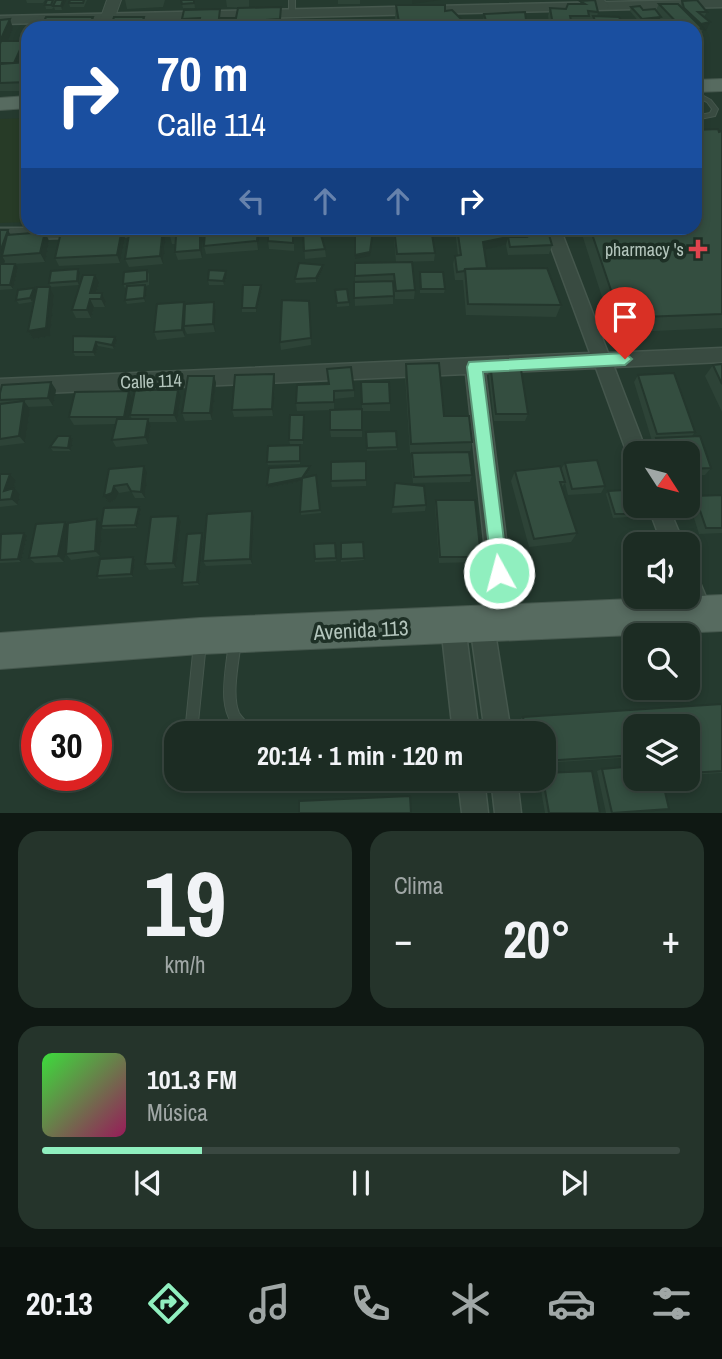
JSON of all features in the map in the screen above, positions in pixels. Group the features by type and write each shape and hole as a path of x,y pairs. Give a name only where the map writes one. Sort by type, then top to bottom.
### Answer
{"main road":[{"path":"702,86 722,85"},
{"path":"0,104 21,102"},
{"name":"Avenida 113","path":"0,651 200,636 711,614"}],"street":[{"path":"107,21 114,0"},
{"path":"159,21 599,3 722,3"},
{"path":"0,20 35,21"},
{"path":"0,234 21,233"},
{"path":"555,235 632,441"},
{"name":"Calle 114","path":"0,387 722,355"},
{"path":"475,367 480,625 496,721"},
{"path":"700,598 711,614"},
{"path":"468,721 480,625"},
{"path":"472,791 475,813"},
{"path":"505,791 508,813"}],"lane":[{"path":"292,0 292,16"},
{"path":"702,97 715,109 713,115 702,117"},
{"path":"192,721 200,636"},
{"path":"236,636 230,712 236,721"}],"green space":[{"path":"21,118 21,222 0,223 0,119"}],"building":[{"path":"56,0 63,0 61,6 53,6"},
{"path":"70,0 84,0 83,3 69,3"},
{"path":"181,0 194,0 194,3 182,4"},
{"path":"595,0 598,12 588,11 589,16 570,16 571,21 552,21 550,8 566,9 568,4 585,4 580,1"},
{"path":"697,0 707,12 698,12 710,22 702,24 702,21 698,21 684,8 682,1"},
{"path":"659,4 678,4 695,21 675,21"},
{"path":"396,5 445,5 445,11 452,10 463,21 399,21"},
{"path":"640,6 643,10 655,9 661,17 642,19 631,7"},
{"path":"281,7 280,19 182,19 184,10 220,9 219,18 236,18 238,8"},
{"path":"525,12 526,21 486,21 484,14"},
{"path":"593,16 619,17 621,21 595,21"},
{"path":"46,17 93,17 91,21 44,21"},
{"path":"114,17 144,17 143,21 113,21"},
{"path":"10,19 0,41 0,20"},
{"path":"1,41 21,41 14,63 0,63"},
{"path":"21,62 21,82 0,83 0,64"},
{"path":"702,130 722,131 722,314 615,318 613,311 618,311 592,235 702,235"},
{"path":"0,230 8,230 0,252"},
{"path":"7,235 44,235 40,253 2,256"},
{"path":"60,235 121,235 117,255 55,258"},
{"path":"129,235 162,235 160,256 125,259"},
{"path":"200,235 200,250 175,252 176,236 170,236"},
{"path":"205,235 257,235 257,241 204,246"},
{"path":"268,235 293,235 293,243 268,241"},
{"path":"303,235 321,235 325,249 304,251"},
{"path":"355,235 372,235 370,252 355,255"},
{"path":"395,235 432,235 435,253 397,254"},
{"path":"458,235 508,235 483,242 487,268 457,272 455,256 461,255"},
{"path":"508,235 527,237 508,237"},
{"path":"549,235 552,245 510,247 508,237"},
{"path":"412,262 415,290 396,291 394,274 355,276 355,263"},
{"path":"299,263 323,265 316,278 295,279"},
{"path":"0,264 15,264 10,285 0,285"},
{"path":"547,268 561,305 468,304 465,269"},
{"path":"78,269 77,281 49,283 51,271"},
{"path":"147,270 147,281 123,284 124,272"},
{"path":"209,270 226,271 223,281 208,280"},
{"path":"420,272 443,272 445,289 421,289"},
{"path":"83,275 95,275 90,293 102,293 101,299 90,299 87,310 72,310"},
{"path":"393,281 394,296 354,298 354,282"},
{"path":"145,285 144,298 125,300 127,286"},
{"path":"243,285 261,285 256,308 242,308"},
{"path":"37,287 50,287 46,328 28,331"},
{"path":"34,288 30,298 16,300 18,290"},
{"path":"347,289 349,302 337,303 335,290"},
{"path":"282,300 309,301 311,338 280,342"},
{"path":"184,302 182,330 154,332 157,304"},
{"path":"214,302 213,324 184,326 185,304"},
{"path":"73,336 115,337 112,345 96,342 93,352 73,352"},
{"path":"490,362 520,363 528,414 496,414"},
{"path":"439,363 444,416 469,416 472,442 411,444 406,364"},
{"path":"722,364 722,384 713,365"},
{"path":"351,367 354,390 334,391 334,402 296,403 297,385 329,384 327,369"},
{"path":"674,373 695,432 657,434 638,375"},
{"path":"274,374 272,409 232,410 235,375"},
{"path":"188,376 214,376 210,413 182,413"},
{"path":"51,382 48,398 0,400 2,385"},
{"path":"361,382 389,382 390,403 362,404"},
{"path":"135,390 178,390 174,415 130,415"},
{"path":"129,391 124,417 69,417 75,392"},
{"path":"24,401 19,436 0,439 0,404"},
{"path":"362,409 362,430 330,430 330,410"},
{"path":"290,415 304,415 303,440 289,440"},
{"path":"117,419 148,419 145,437 112,440"},
{"path":"396,431 397,447 367,448 366,432"},
{"path":"58,436 70,436 68,448 50,447"},
{"path":"700,436 711,468 700,468 700,441 657,441 656,438"},
{"path":"300,445 300,461 267,462 268,446"},
{"path":"469,452 472,475 414,477 412,453"},
{"path":"597,460 605,486 572,489 565,463"},
{"path":"366,461 366,480 331,481 331,462"},
{"path":"144,466 141,492 131,491 127,484 114,486 112,493 104,496 109,469"},
{"path":"310,466 302,478 267,485 269,468"},
{"path":"560,466 565,482 560,482 577,533 534,539 515,471"},
{"path":"0,474 10,474 4,491 14,488 11,499 0,500"},
{"path":"316,475 320,510 300,512 302,478"},
{"path":"395,483 424,486 426,505 393,507"},
{"path":"623,490 623,514 615,514 608,491"},
{"path":"722,495 722,528 706,528 700,511 700,496"},
{"path":"436,500 475,500 481,557 440,557"},
{"path":"139,507 135,525 101,526 104,508"},
{"path":"252,511 250,559 203,561 207,514"},
{"path":"178,516 173,563 145,564 151,517"},
{"path":"97,519 95,551 66,554 68,523"},
{"path":"65,522 58,556 29,558 36,524"},
{"path":"24,533 18,559 0,560 1,534"},
{"path":"202,533 197,582 182,583 187,534"},
{"path":"363,542 364,558 341,559 341,543"},
{"path":"335,543 336,558 315,559 314,544"},
{"path":"133,557 131,574 97,576 100,559"},
{"path":"722,704 722,771 700,772 700,714 623,714 623,756 556,760 556,721 524,721 523,717"},
{"path":"623,767 623,791 665,791 669,809 612,813 602,769"},
{"path":"592,771 600,813 549,813 545,791 556,791 556,772"},
{"path":"410,796 411,813 299,813 299,801"}],"place":[{"name":"pharmacy 's","path":"698,249"}],"route":[{"path":"499,573 475,367 625,359"}]}
